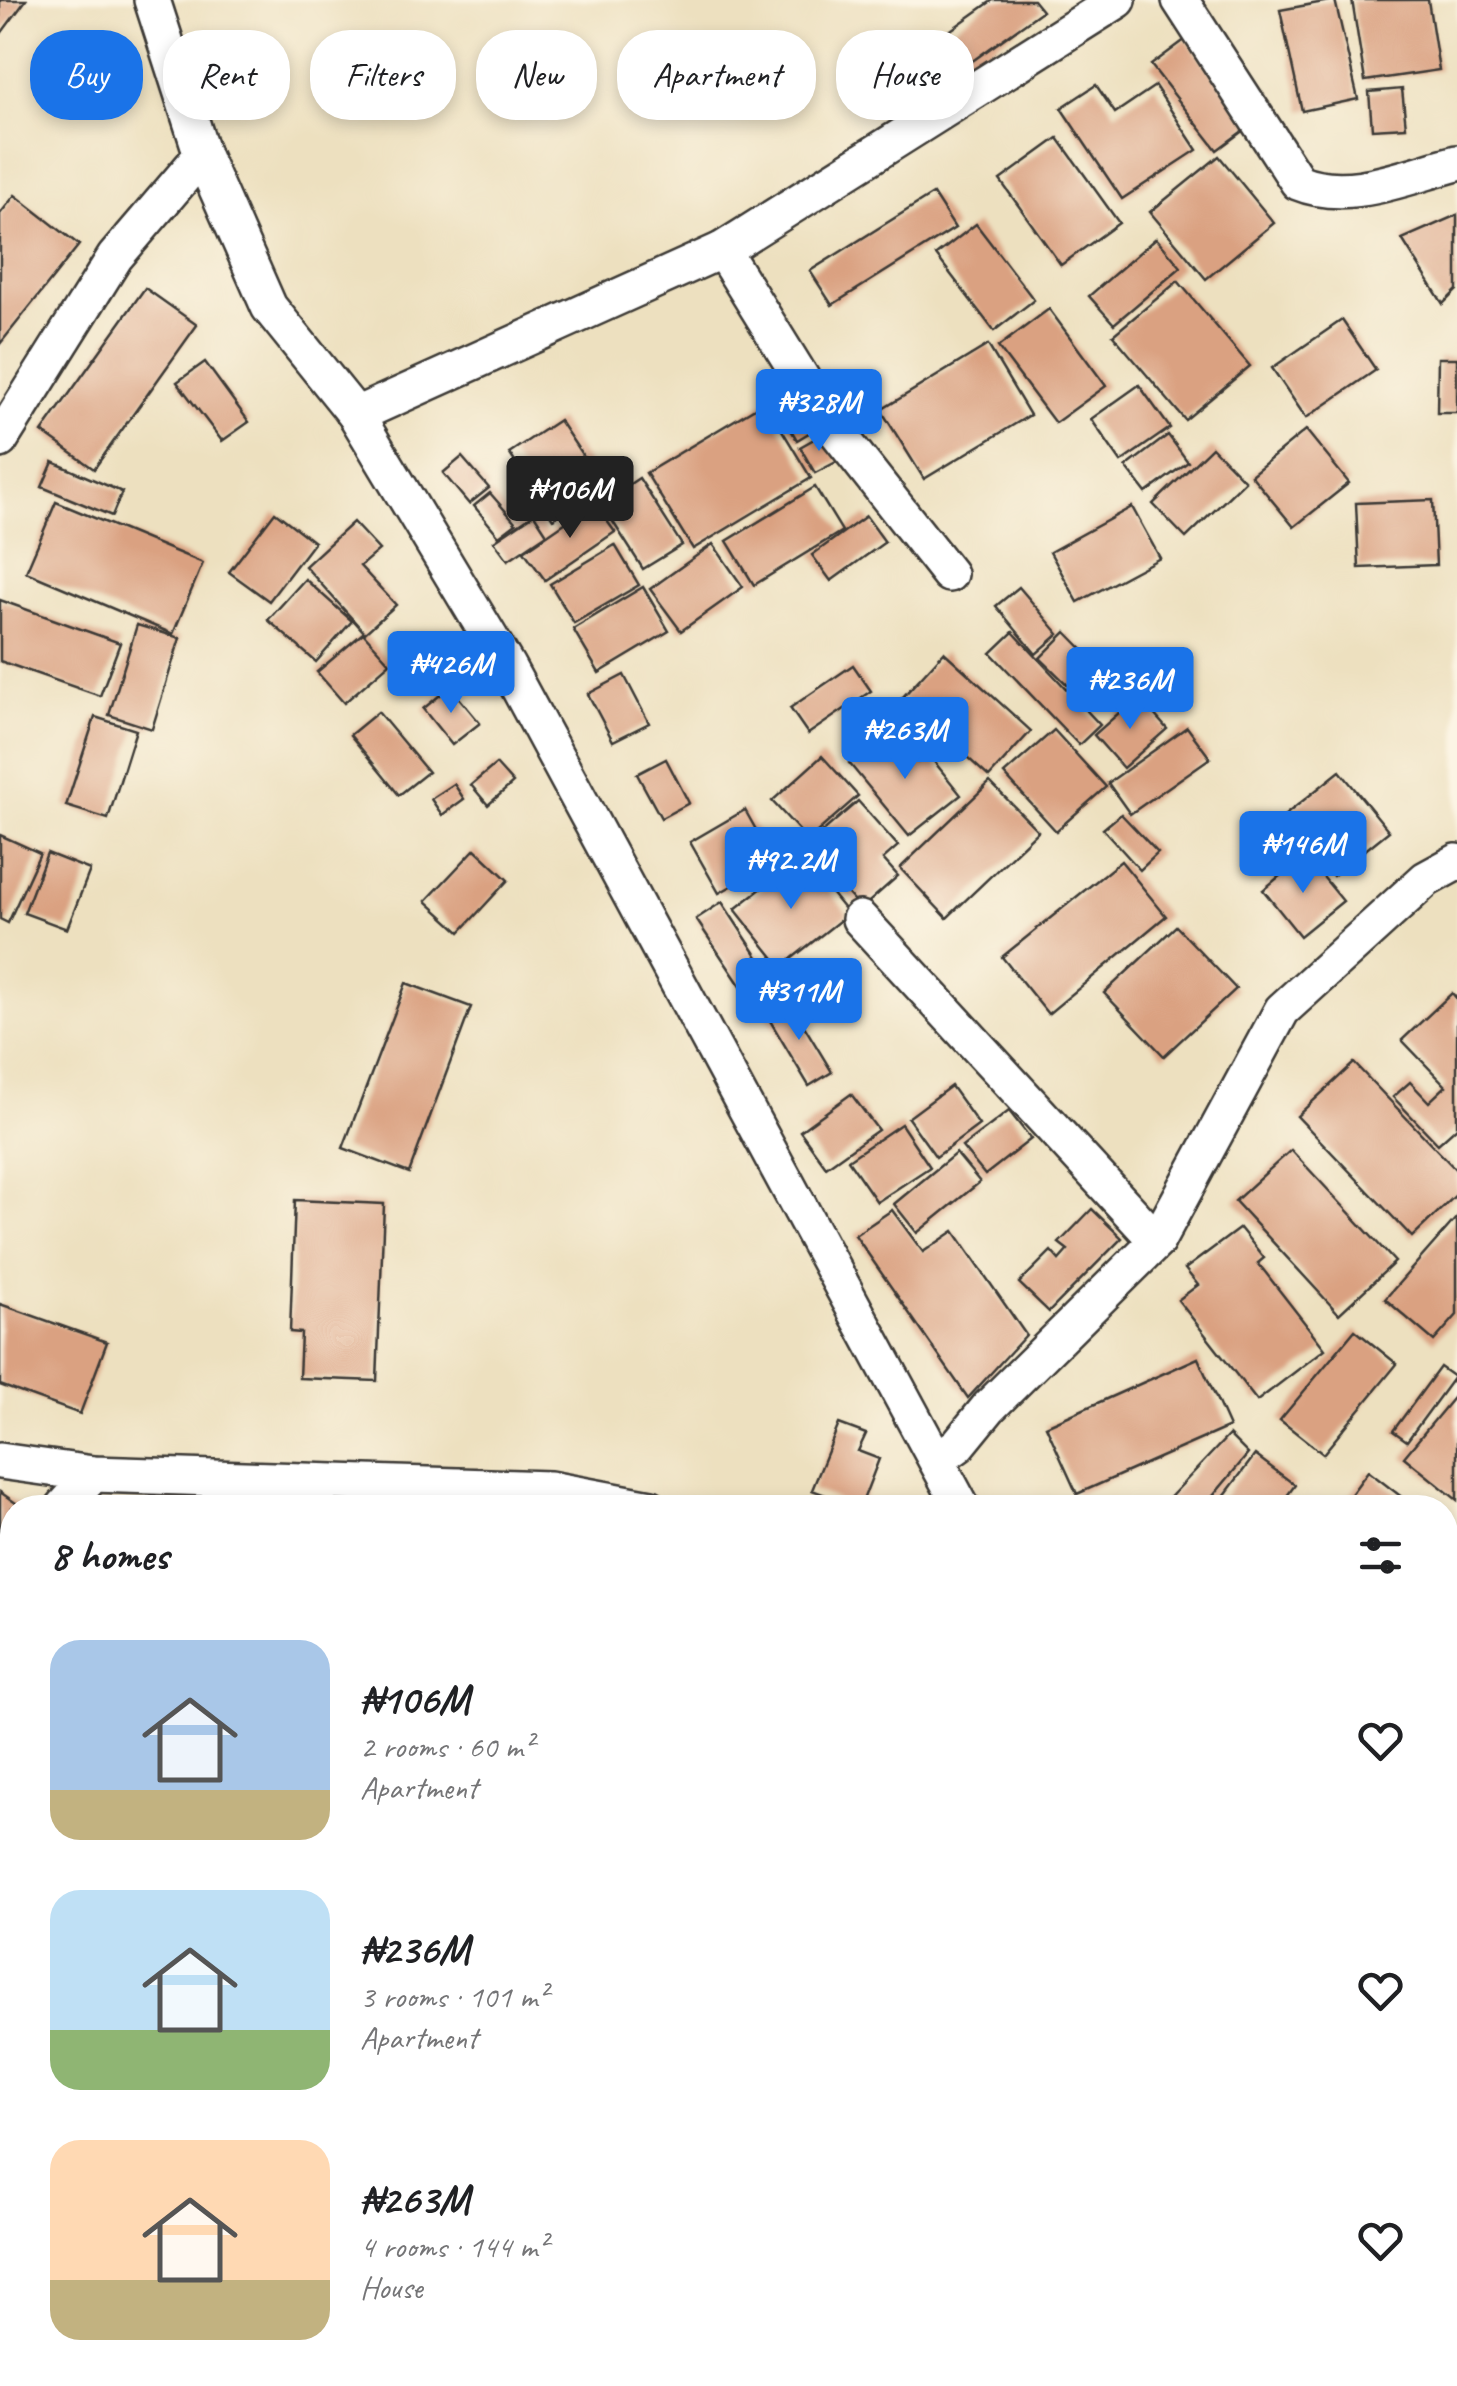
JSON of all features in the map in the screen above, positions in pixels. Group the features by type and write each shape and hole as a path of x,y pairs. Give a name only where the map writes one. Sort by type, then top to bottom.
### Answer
{"street":[{"path":"152,0 202,155 269,307 356,415 507,666 955,1495"},
{"path":"356,415 722,250 1118,0"},
{"path":"1180,0 1298,182 1320,191 1356,190 1457,163"},
{"path":"0,440 115,257 202,155"},
{"path":"722,250 826,418 949,574"},
{"path":"937,1460 958,1445 989,1408 1156,1240 1282,1010 1426,879 1457,862"},
{"path":"860,919 1156,1240"},
{"path":"0,1461 93,1474 548,1489 581,1495"},
{"path":"74,1495 93,1474"}],"building":[{"path":"0,0 26,0 0,35"},
{"path":"993,0 1033,0 1042,11 974,60 974,30 951,30"},
{"path":"1335,0 1358,99 1302,111 1280,10"},
{"path":"1352,0 1428,0 1439,70 1365,81"},
{"path":"1186,39 1252,124 1217,150 1151,65"},
{"path":"1096,85 1115,113 1155,86 1197,150 1122,199 1061,108"},
{"path":"1402,89 1406,127 1372,129 1369,92"},
{"path":"1058,138 1119,223 1061,265 1000,180"},
{"path":"1219,156 1274,223 1206,279 1150,212"},
{"path":"933,194 955,228 832,305 810,271"},
{"path":"15,195 79,245 0,344 0,214"},
{"path":"1457,215 1457,290 1443,304 1402,239"},
{"path":"976,224 1034,300 994,331 936,255"},
{"path":"1156,238 1181,267 1114,324 1089,296"},
{"path":"1178,281 1250,366 1185,420 1113,335"},
{"path":"145,288 197,325 94,469 42,432"},
{"path":"1049,309 1106,386 1055,423 998,347"},
{"path":"1342,320 1376,370 1306,418 1272,368"},
{"path":"988,345 1030,415 924,479 881,410"},
{"path":"1438,358 1457,358 1457,413 1437,413"},
{"path":"205,362 249,422 222,441 177,382"},
{"path":"785,375 817,428 797,440 765,386"},
{"path":"1139,385 1170,428 1121,462 1091,419"},
{"path":"765,402 811,478 693,549 646,473"},
{"path":"559,420 603,486 553,519 509,453"},
{"path":"1306,430 1349,483 1294,527 1251,475"},
{"path":"823,434 838,461 815,473 800,447"},
{"path":"1168,435 1188,462 1146,493 1126,467"},
{"path":"1212,447 1245,481 1186,538 1153,504"},
{"path":"462,457 489,488 469,504 443,473"},
{"path":"53,462 122,492 112,516 42,487"},
{"path":"639,478 682,545 643,569 601,503"},
{"path":"815,487 842,531 754,585 727,541"},
{"path":"490,493 516,523 499,536 474,506"},
{"path":"1433,500 1436,565 1359,568 1356,503"},
{"path":"56,502 203,563 173,634 26,572"},
{"path":"594,503 615,532 545,580 524,551"},
{"path":"1132,507 1160,558 1078,602 1050,552"},
{"path":"275,512 314,542 269,601 229,572"},
{"path":"534,514 547,534 508,560 494,541"},
{"path":"866,516 885,542 831,581 812,555"},
{"path":"353,522 379,550 360,566 396,605 365,633 305,566"},
{"path":"713,544 743,587 681,631 650,589"},
{"path":"615,545 639,585 574,623 550,584"},
{"path":"305,579 352,621 316,662 268,620"},
{"path":"643,587 669,631 599,673 573,629"},
{"path":"1019,587 1059,634 1036,654 996,606"},
{"path":"0,600 120,643 100,696 0,661"},
{"path":"137,625 180,638 152,729 109,715"},
{"path":"1013,632 1100,725 1079,745 991,653"},
{"path":"1066,632 1111,678 1086,703 1040,658"},
{"path":"363,633 390,663 344,703 317,672"},
{"path":"419,638 433,656 409,674 395,655"},
{"path":"944,652 1031,731 989,777 902,698"},
{"path":"853,665 871,691 808,734 790,708"},
{"path":"624,675 649,723 613,741 588,694"},
{"path":"450,687 480,723 452,745 423,709"},
{"path":"1138,696 1167,729 1123,768 1094,735"},
{"path":"378,712 428,772 399,795 350,735"},
{"path":"95,717 136,730 108,819 66,806"},
{"path":"1187,727 1210,758 1130,814 1108,783"},
{"path":"891,729 918,762 928,754 961,795 909,836 849,763"},
{"path":"1054,730 1106,787 1056,831 1004,774"},
{"path":"822,756 858,796 808,840 772,801"},
{"path":"666,759 689,803 661,818 637,774"},
{"path":"496,764 513,783 488,805 471,785"},
{"path":"1340,771 1389,831 1333,876 1284,816"},
{"path":"990,782 1038,831 947,918 900,868"},
{"path":"454,784 464,799 442,815 431,799"},
{"path":"858,801 898,846 883,859 898,876 861,909 806,846"},
{"path":"745,810 774,862 719,893 690,842"},
{"path":"1121,814 1158,853 1140,870 1103,829"},
{"path":"0,835 40,853 8,923 0,919"},
{"path":"475,849 508,880 460,932 426,901"},
{"path":"47,853 90,870 67,929 24,913"},
{"path":"1305,855 1343,901 1300,936 1263,890"},
{"path":"802,857 848,914 781,967 735,909"},
{"path":"1121,861 1166,916 1048,1014 1002,957"},
{"path":"722,902 779,989 754,1006 696,919"},
{"path":"1176,926 1236,989 1164,1056 1104,993"},
{"path":"406,983 471,1007 409,1173 343,1148"},
{"path":"1452,993 1457,999 1457,1127 1438,1144 1393,1097 1410,1082 1429,1102 1446,1086 1402,1040"},
{"path":"789,1001 832,1072 809,1086 766,1014"},
{"path":"1354,1063 1457,1171 1457,1194 1412,1237 1297,1116"},
{"path":"951,1086 979,1125 936,1157 908,1118"},
{"path":"851,1094 878,1130 826,1167 800,1131"},
{"path":"1009,1111 1031,1139 985,1175 962,1147"},
{"path":"901,1124 930,1167 877,1202 848,1160"},
{"path":"1291,1150 1395,1262 1339,1314 1235,1201"},
{"path":"956,1153 980,1182 917,1233 894,1204"},
{"path":"295,1200 384,1204 377,1381 299,1378 301,1333 290,1332"},
{"path":"1092,1209 1122,1238 1049,1312 1019,1283 1051,1251 1059,1260 1068,1250 1059,1243"},
{"path":"892,1210 923,1252 954,1231 1026,1335 968,1398 855,1235"},
{"path":"1457,1217 1457,1315 1434,1341 1385,1299"},
{"path":"1240,1228 1264,1258 1258,1263 1325,1349 1257,1401 1178,1300 1198,1285 1185,1269"},
{"path":"0,1304 107,1342 80,1414 0,1385"},
{"path":"1355,1330 1397,1364 1323,1454 1280,1420"},
{"path":"1198,1358 1229,1427 1077,1494 1046,1426"},
{"path":"1440,1367 1454,1377 1407,1441 1393,1431"},
{"path":"1457,1393 1457,1495 1451,1495 1404,1457"},
{"path":"839,1424 866,1434 858,1451 879,1459 865,1495 825,1495 812,1490"},
{"path":"1229,1435 1248,1454 1214,1495 1172,1495"},
{"path":"1255,1455 1295,1485 1288,1495 1225,1495"},
{"path":"1368,1471 1399,1495 1350,1495"}]}
